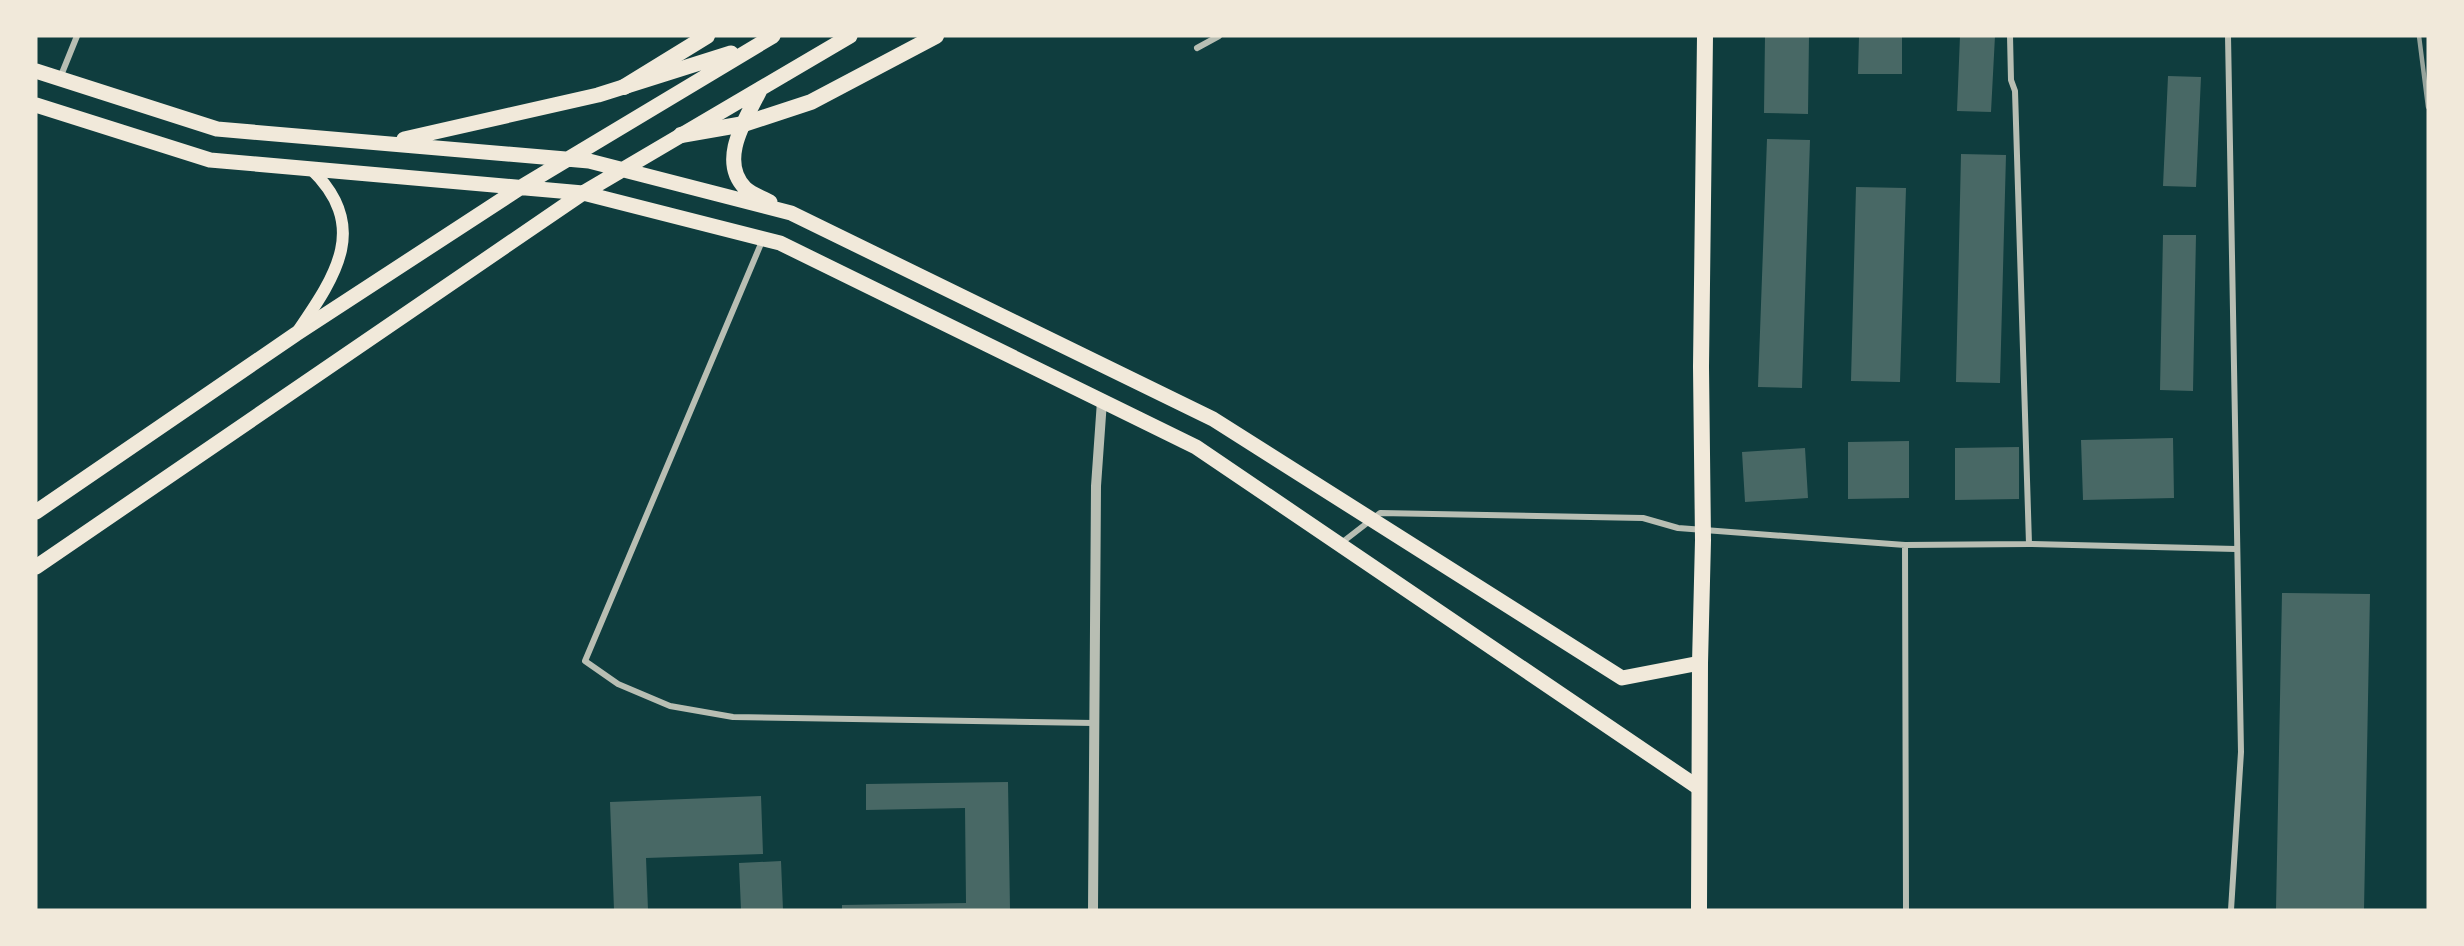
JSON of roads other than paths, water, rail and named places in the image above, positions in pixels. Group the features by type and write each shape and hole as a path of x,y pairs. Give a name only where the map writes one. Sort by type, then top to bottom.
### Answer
{"highway":[{"path":"624,87 707,36"},
{"path":"681,135 744,124 811,102 936,36"},
{"path":"1699,910 1705,36"}],"main road":[{"path":"36,512 296,334 523,186 773,36"},
{"path":"36,567 583,193 850,36"},
{"path":"389,143 598,95 757,45"},
{"path":"36,71 217,129 589,161 791,213"},
{"path":"761,88 734,144 735,173 746,189 1213,419 1622,678 1700,663"},
{"path":"36,105 210,160 583,193 780,243 1196,447 1699,788"},
{"path":"296,334 321,297 342,249 344,226 338,204 327,184 310,168"}],"street":[{"path":"59,79 77,36"},
{"path":"1197,48 1219,36"},
{"path":"2010,36 2012,80 2015,91 2029,544"},
{"path":"2228,36 2241,752 2231,910"},
{"path":"763,239 585,661 618,684 670,706 733,717 1094,723"},
{"path":"1093,910 1096,486 1102,401"},
{"path":"1339,544 1380,513 1643,518 1678,528 1905,545 2029,544 2236,549"},
{"path":"1905,545 1906,910"}],"railway":[{"path":"2419,36 2428,107"}]}
